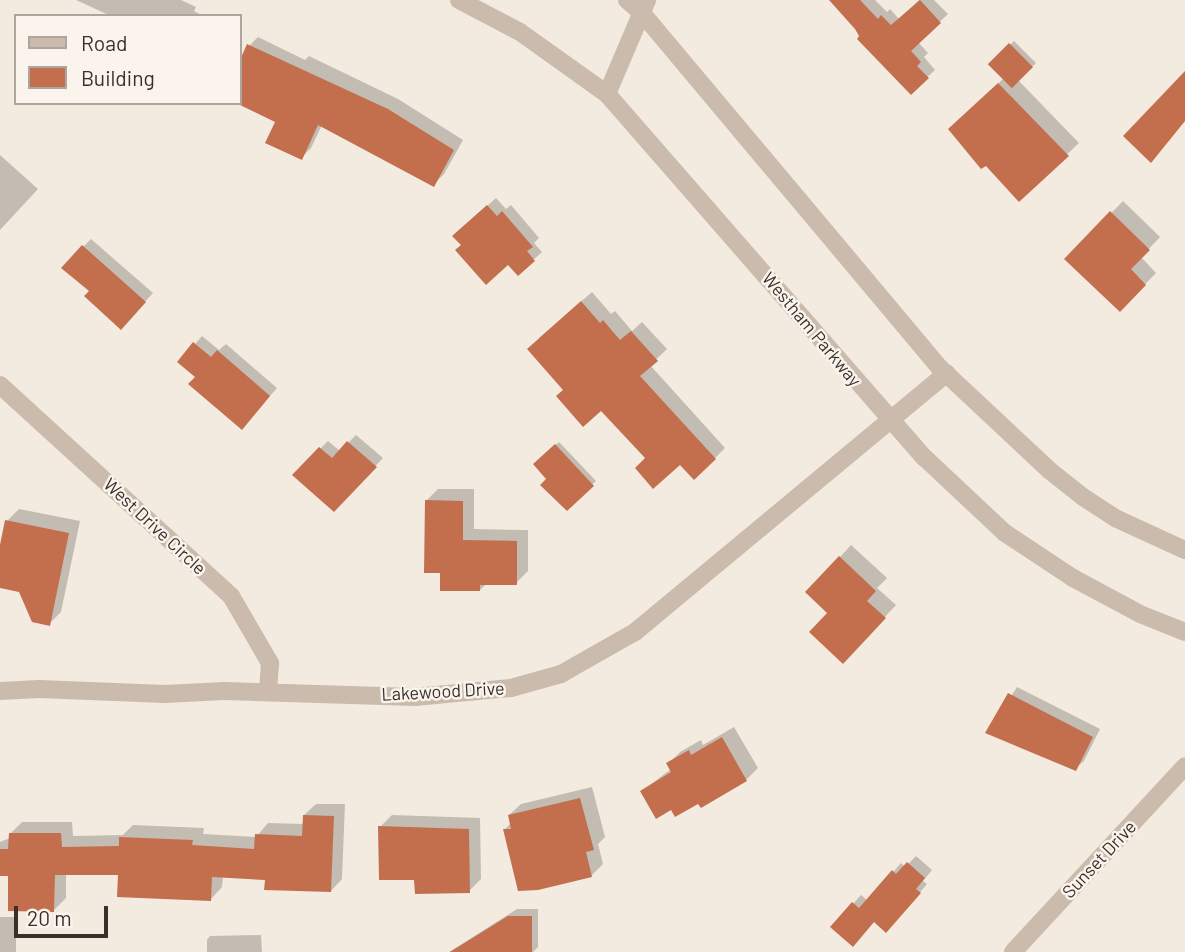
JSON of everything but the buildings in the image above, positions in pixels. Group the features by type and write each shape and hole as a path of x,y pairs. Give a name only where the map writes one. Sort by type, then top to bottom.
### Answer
{"street":[{"name":"Westham Parkway","path":"459,0 520,32 607,94 925,458 1005,533 1073,578 1140,614 1185,632"},
{"path":"627,0 645,7 947,373 1049,470 1083,497 1115,518 1185,550"},
{"path":"607,94 645,7"},
{"name":"Lakewood Drive","path":"0,691 39,689 165,694 268,692 415,697 476,693 561,674 635,632 947,373"},
{"name":"West Drive Circle","path":"0,385 231,596 270,663 268,692"},
{"name":"Sunset Drive","path":"1013,952 1185,766"}]}
